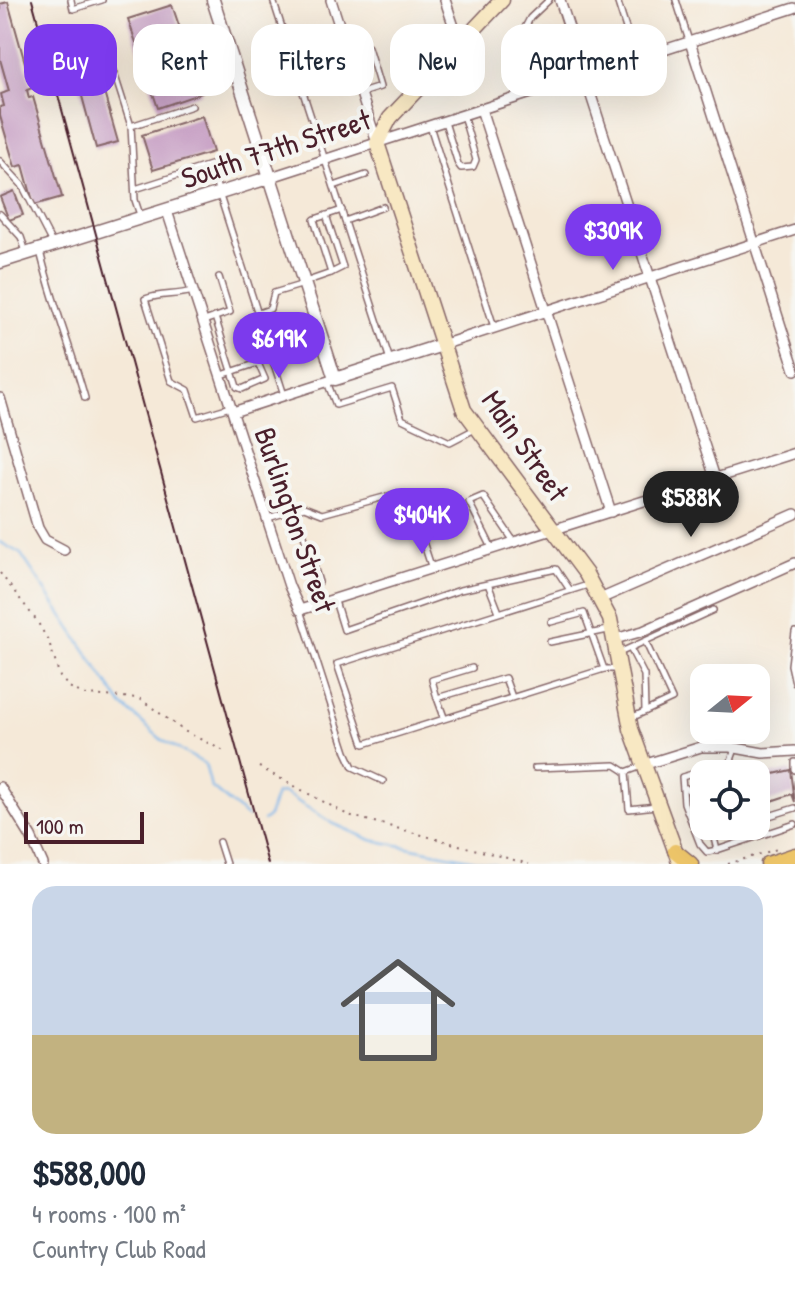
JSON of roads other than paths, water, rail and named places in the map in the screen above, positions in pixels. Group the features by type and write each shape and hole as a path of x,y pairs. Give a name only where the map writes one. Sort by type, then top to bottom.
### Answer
{"main road":[{"path":"480,24 502,0"},
{"path":"377,143 390,118 411,96"},
{"name":"Main Street","path":"377,143 460,402 475,429 592,583 600,599 620,648 628,719 678,857"},
{"path":"768,864 789,851"},
{"path":"678,857 691,864"}],"street":[{"path":"213,0 304,283 331,380"},
{"name":"Main Street","path":"331,0 339,24"},
{"path":"445,0 453,24"},
{"path":"560,0 568,24"},
{"path":"792,0 795,9"},
{"name":"South 77th Street","path":"667,50 795,9"},
{"path":"690,42 795,370"},
{"name":"Main Street","path":"362,96 377,143"},
{"name":"South 77th Street","path":"0,262 522,96"},
{"path":"591,96 715,478"},
{"path":"481,109 611,512"},
{"name":"Burlington Street","path":"167,211 300,610"},
{"path":"232,410 795,230"},
{"path":"0,398 38,528 45,540 64,550"},
{"path":"300,610 795,453"},
{"path":"600,599 795,514"},
{"path":"620,648 643,631 795,563"},
{"path":"643,765 692,748 736,748 763,753 795,751"},
{"path":"0,787 31,837 43,864"}],"lane":[{"path":"71,0 73,9 102,0"},
{"path":"273,0 390,361"},
{"path":"527,24 549,0"},
{"path":"617,0 625,24"},
{"path":"676,0 690,42"},
{"path":"374,66 380,87 374,89"},
{"path":"117,82 131,126 135,189 141,219"},
{"path":"131,126 192,106"},
{"path":"444,121 458,164 461,168 473,167 476,160 463,115"},
{"path":"430,126 494,328"},
{"path":"0,161 22,185 53,246"},
{"path":"135,189 210,165 284,395"},
{"path":"334,186 366,175"},
{"path":"345,221 383,207"},
{"path":"331,273 314,223 315,219 342,210"},
{"path":"0,214 33,252 59,327 71,347 85,398"},
{"path":"258,313 270,309 274,293 343,267 326,215"},
{"path":"203,321 230,312 219,277"},
{"path":"193,291 176,296 165,292 145,299 171,381 188,390 197,417 232,410"},
{"path":"215,317 232,372 237,387 242,389 265,379 258,363 232,372 221,376"},
{"path":"331,380 336,405 392,388 402,419 450,442 475,429"},
{"path":"268,518 304,507 322,514 395,494 410,502 433,570"},
{"path":"493,551 469,502 483,496 515,543"},
{"path":"296,510 319,582"},
{"path":"335,601 344,630 488,584 556,569 570,590"},
{"path":"592,583 337,664 364,744 604,669 620,648 646,643 713,610"},
{"path":"488,584 499,612"},
{"name":"Burlington Street","path":"300,610 353,767 383,781"},
{"path":"551,622 584,613 604,669"},
{"path":"550,642 591,631 620,648 644,675 645,711"},
{"path":"795,632 791,665 795,683"},
{"path":"628,719 672,699 646,643"},
{"path":"444,717 432,680 472,668"},
{"path":"437,698 505,678 512,697"},
{"path":"731,760 736,748"},
{"path":"795,762 795,770"},
{"path":"535,768 615,765 626,772"},
{"path":"626,772 643,765"},
{"path":"626,772 629,809 659,806"},
{"path":"690,775 682,777 684,803 700,844 707,852 795,824"},
{"path":"685,787 690,792"},
{"path":"770,816 795,808"},
{"path":"714,840 717,850"},
{"path":"219,842 226,864"}],"waterway":[{"path":"0,542 21,554 122,705 162,740 205,764 211,787 247,817"},
{"path":"263,821 268,817 276,794 284,793 334,824 371,840 495,864"}],"railway":[{"path":"32,0 268,864"}]}
